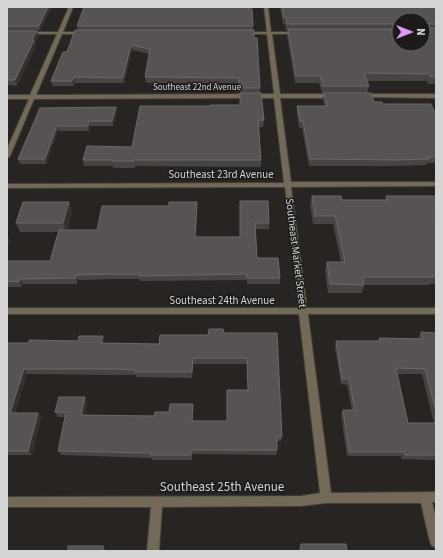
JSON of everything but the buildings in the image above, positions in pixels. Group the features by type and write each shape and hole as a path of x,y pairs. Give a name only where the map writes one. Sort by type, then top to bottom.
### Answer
{"street":[{"path":"7,156 71,7"},
{"name":"Southeast Market Street","path":"266,7 326,498"},
{"path":"7,33 90,33"},
{"path":"238,33 301,33"},
{"name":"Southeast 22nd Avenue","path":"7,97 340,96"},
{"path":"356,96 436,96"},
{"name":"Southeast 23rd Avenue","path":"7,186 436,184"},
{"name":"Southeast 24th Avenue","path":"7,311 436,311"},
{"path":"431,497 436,542"},
{"name":"Southeast 25th Avenue","path":"7,502 301,501 326,498 431,497"},
{"path":"153,551 157,501"}]}
